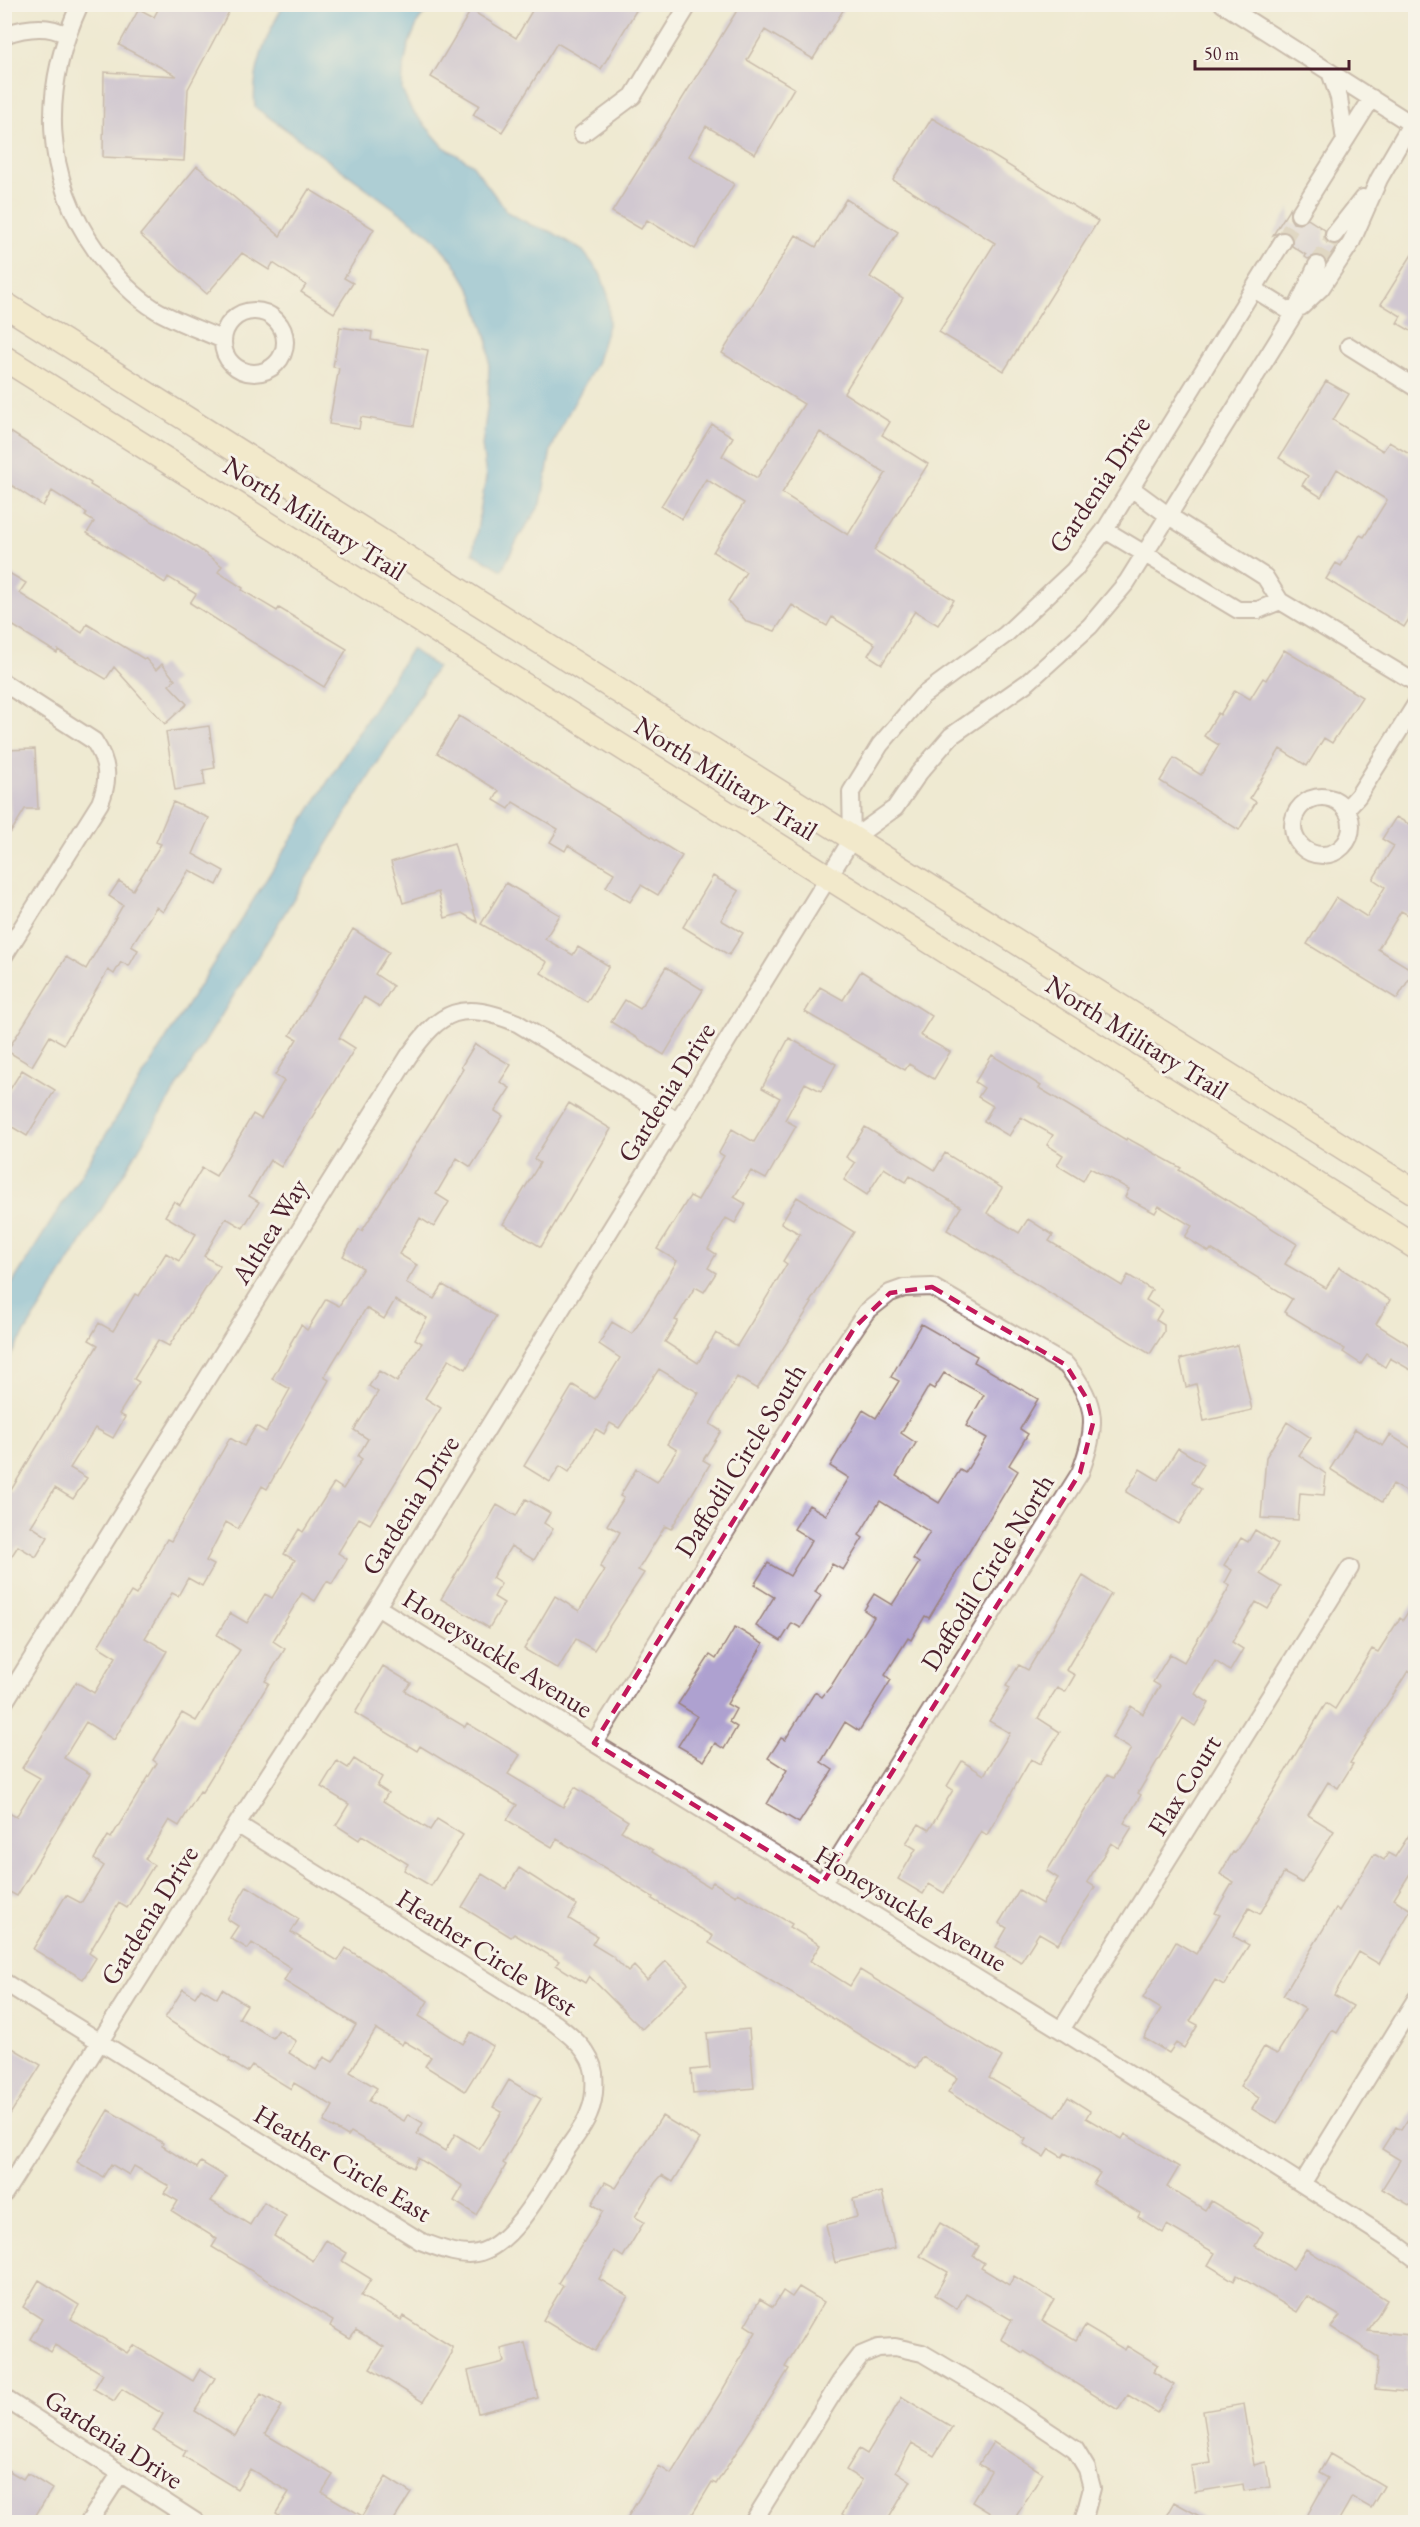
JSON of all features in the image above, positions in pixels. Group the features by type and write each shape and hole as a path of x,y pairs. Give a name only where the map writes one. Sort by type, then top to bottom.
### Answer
{"main road":[{"name":"North Military Trail","path":"4,304 1416,1192"},
{"name":"North Military Trail","path":"4,358 1416,1247"}],"street":[{"path":"80,4 66,34 54,82 52,115 61,180 73,211 88,239 107,266 130,289 156,310 223,340"},
{"path":"582,134 633,96 688,4"},
{"path":"1223,4 1413,126"},
{"path":"4,35 39,28 66,34"},
{"path":"1330,72 1339,98 1345,141"},
{"path":"1299,214 1372,98"},
{"name":"Gardenia Drive","path":"1334,235 1378,179 1413,126"},
{"name":"Gardenia Drive","path":"1294,314 1321,288 1351,243 1378,179"},
{"name":"Gardenia Drive","path":"852,839 851,792 880,745 922,696 1005,635 1074,570 1105,530 1283,241"},
{"name":"Gardenia Drive","path":"4,2194 377,1607 852,839 896,808 919,772 951,736 1028,682 1090,626 1127,582 1294,314 1317,265"},
{"path":"1254,289 1294,314"},
{"path":"1349,346 1416,388"},
{"path":"1131,488 1169,516 1264,577 1280,601 1416,683"},
{"path":"1105,530 1238,610 1258,610 1280,601"},
{"path":"4,683 94,741 107,769 106,788 100,803 4,956"},
{"path":"1346,809 1358,796 1416,704"},
{"name":"Althea Way","path":"4,1703 408,1057 424,1033 440,1019 470,1010 491,1013 517,1023 678,1121"},
{"name":"Daffodil Circle South","path":"594,1743 818,1383 866,1312 890,1293 904,1288 932,1287 978,1312"},
{"name":"Daffodil Circle North","path":"822,1884 1080,1473 1090,1445 1093,1423 1087,1398 1079,1381 1066,1365 978,1312"},
{"name":"Flax Court","path":"1061,2030 1350,1568"},
{"name":"Honeysuckle Avenue","path":"377,1607 1061,2030 1416,2259"},
{"name":"Heather Circle West","path":"237,1824 556,2024 577,2041 593,2070 594,2088 590,2113 549,2180"},
{"path":"4,1982 99,2043"},
{"path":"1302,2184 1416,1998"},
{"name":"Heather Circle East","path":"99,2043 402,2231 436,2247 458,2253 478,2253 497,2244 521,2220 549,2180"},
{"path":"753,2523 840,2382 861,2355 878,2348 895,2347 921,2353 1000,2399 1075,2449 1087,2469 1092,2487 1083,2523"},
{"name":"Gardenia Drive","path":"4,2398 196,2523"},
{"path":"89,2523 120,2474"}],"highlighted area":[{"path":"932,1287 1066,1365 1087,1399 1093,1423 1080,1473 822,1884 594,1743 855,1327 890,1293"}],"water":[{"path":"284,5 431,5 418,22 408,46 403,72 402,90 411,109 444,147 472,164 507,212 531,225 552,232 583,251 600,273 608,295 609,322 596,364 564,421 551,450 541,504 519,537 502,570 473,553 486,478 482,445 488,402 489,359 488,342 473,294 454,262 428,233 255,107 255,81 261,54 271,28"},
{"path":"411,649 437,667 5,1365 5,1295"}],"building":[{"path":"161,4 233,4 188,89 184,161 103,157 104,72 177,76 119,45 139,9 154,17"},
{"path":"536,4 640,4 601,69 557,43 502,132 473,115 479,105 431,77 471,10 516,38"},
{"path":"741,4 847,4 813,59 765,30 747,60 794,88 755,154 706,126 689,156 734,184 695,249 647,220 641,229 612,212"},
{"path":"932,118 1098,221 1004,371 939,332 995,243 893,180"},
{"path":"197,166 280,236 309,189 374,229 344,278 353,283 334,313 301,292 306,285 273,263 269,270 242,253 207,294 140,235"},
{"path":"846,199 898,232 870,277 903,298 844,393 890,422 882,435 928,464 874,550 954,600 938,625 915,611 882,664 868,655 875,644 832,617 827,626 792,605 775,631 747,622 728,601 746,572 713,552 744,503 706,479 682,519 661,506 712,424 733,437 722,456 757,478 804,404 722,353 796,235 816,247","holes":["820,432 886,473 848,535 782,493"]},
{"path":"1290,208 1290,218 1293,223 1299,224 1308,219 1325,230 1324,238 1327,243 1337,245 1326,261 1322,256 1317,255 1308,259 1305,257 1306,255 1292,246 1292,237 1288,232 1283,231 1273,235"},
{"path":"1416,248 1416,334 1397,323 1401,316 1381,304"},
{"path":"340,327 372,332 371,340 428,350 414,426 361,417 359,429 329,424 339,368 333,367"},
{"path":"1326,381 1349,394 1333,420 1383,451 1389,442 1416,458 1416,608 1404,627 1326,579 1336,563 1341,566 1360,535 1364,537 1387,500 1337,469 1321,497 1302,485 1308,476 1279,458"},
{"path":"4,428 91,483 90,485 196,547 222,566 218,572 243,588 242,590 277,611 279,608 347,649 324,687 190,603 196,594 168,577 165,583 87,533 94,522 85,516 87,513 52,491 43,506 4,480"},
{"path":"4,570 26,583 19,593 82,633 87,624 145,658 156,670 162,664 175,680 169,685 187,704 165,724 114,667 106,679 58,650 57,653 4,620"},
{"path":"1284,650 1362,697 1332,743 1324,738 1307,766 1280,749 1250,798 1256,802 1239,830 1160,781 1174,758 1201,775 1219,745 1204,736 1218,713 1220,715 1235,690 1250,699 1263,678 1266,680"},
{"path":"459,716 682,856 658,895 641,885 630,902 606,887 614,873 568,845 565,851 550,842 558,829 513,802 509,809 494,800 499,791 437,753"},
{"path":"209,726 215,768 203,770 205,785 175,790 166,732"},
{"path":"35,749 38,809 25,809 11,832 8,779 4,780 4,750"},
{"path":"173,802 209,818 193,854 224,871 217,885 189,870 163,912 156,907 131,946 138,950 129,966 121,962 114,974 108,970 64,1044 50,1036 32,1066 7,1051 66,957 86,969 123,905 109,896 119,881 133,890 161,844 156,842"},
{"path":"1396,817 1416,828 1416,919 1401,911 1378,949 1414,971 1397,999 1307,944 1336,897 1367,917 1385,887 1373,879 1394,846 1382,839"},
{"path":"454,843 477,922 462,913 445,918 438,892 403,903 391,862"},
{"path":"713,876 739,891 721,920 743,933 729,955 683,927"},
{"path":"506,883 560,915 545,939 573,955 578,947 609,966 587,1002 541,973 547,962 481,924"},
{"path":"353,929 389,952 375,974 393,986 380,1007 364,997 339,1038 355,1048 281,1167 270,1160 249,1196 259,1202 243,1228 226,1218 204,1256 220,1266 169,1346 158,1340 134,1379 139,1382 119,1414 125,1417 113,1438 95,1428 70,1468 87,1478 73,1499 55,1488 31,1526 48,1537 36,1557 18,1546 4,1568 4,1488 10,1492 98,1345 89,1340 99,1323 113,1331 135,1294 139,1296 166,1253 179,1261 196,1234 165,1216 174,1201 180,1205 202,1168 216,1176 253,1114 261,1119 284,1081 275,1075 297,1039 290,1035"},
{"path":"666,967 703,990 664,1055 611,1022 625,1000 640,1009"},
{"path":"861,971 932,1016 920,1035 950,1052 934,1079 909,1064 905,1070 805,1012 820,987 843,1000"},
{"path":"789,1038 836,1064 821,1091 805,1083 785,1120 796,1126 766,1179 751,1171 734,1197 746,1204 735,1223 726,1218 708,1249 716,1254 708,1268 716,1273 704,1292 695,1287 665,1342 698,1363 716,1333 737,1346 787,1264 783,1261 800,1234 781,1223 797,1197 854,1232 757,1389 737,1377 710,1424 721,1431 703,1460 710,1464 671,1529 665,1526 638,1570 644,1573 594,1650 576,1639 558,1669 524,1649 555,1596 579,1611 605,1570 600,1567 620,1532 607,1525 624,1498 620,1496 636,1469 657,1482 677,1450 667,1444 699,1393 659,1369 619,1428 610,1423 604,1434 596,1429 569,1472 560,1466 550,1482 524,1466 573,1385 595,1399 620,1358 599,1344 612,1322 632,1334 651,1305 677,1261 657,1249 690,1196 698,1200 724,1156 719,1153 732,1129 754,1142 780,1098 762,1088"},
{"path":"475,1044 511,1065 500,1082 510,1088 495,1111 503,1116 471,1167 457,1158 436,1194 449,1202 434,1227 420,1218 399,1254 417,1265 406,1283 434,1299 443,1285 496,1316 466,1369 449,1359 425,1398 441,1408 370,1524 359,1518 338,1553 347,1559 332,1584 327,1581 315,1601 302,1593 273,1641 285,1649 265,1681 269,1683 179,1826 169,1820 145,1859 154,1865 127,1908 119,1903 89,1953 96,1958 83,1979 33,1949 66,1895 81,1903 104,1866 94,1859 108,1836 111,1838 157,1763 153,1760 168,1735 182,1713 196,1721 240,1650 217,1635 230,1613 247,1623 265,1594 272,1598 295,1560 284,1554 299,1529 303,1532 334,1483 343,1489 362,1459 358,1456 368,1439 354,1430 378,1392 369,1386 379,1371 397,1382 422,1343 415,1339 427,1318 395,1300 384,1319 366,1308 324,1377 329,1380 267,1489 262,1486 238,1529 226,1522 206,1561 214,1565 202,1586 188,1578 178,1596 172,1593 145,1638 167,1651 114,1740 86,1722 64,1758 90,1774 17,1896 4,1889 4,1810 16,1817 40,1778 22,1768 76,1682 94,1693 116,1657 98,1646 131,1592 136,1595 167,1539 171,1541 230,1438 244,1446 256,1426 266,1432 290,1389 272,1379 290,1344 301,1325 307,1330 326,1299 339,1306 363,1268 343,1256 359,1229 362,1231 399,1172 463,1069 461,1067"},
{"path":"992,1055 1041,1086 1039,1088 1126,1140 1127,1138 1181,1168 1179,1170 1297,1244 1285,1264 1326,1288 1339,1267 1390,1300 1376,1324 1416,1349 1416,1373 1390,1358 1385,1367 1367,1355 1361,1364 1343,1352 1345,1349 1284,1312 1292,1299 1211,1249 1209,1252 1185,1237 1192,1226 1159,1206 1155,1213 1125,1197 1129,1189 1090,1168 1083,1181 1057,1165 1063,1155 1047,1145 1053,1135 1021,1117 1009,1136 984,1121 993,1106 978,1097 984,1088 975,1082"},
{"path":"22,1070 55,1090 27,1136 4,1122 4,1099"},
{"path":"569,1103 611,1129 541,1247 503,1224 540,1163 534,1159"},
{"path":"865,1127 935,1170 945,1153 1002,1188 987,1213 1019,1233 1028,1219 1053,1235 1049,1241 1122,1286 1128,1275 1152,1290 1146,1300 1162,1310 1156,1320 1164,1325 1164,1332 1150,1354 947,1230 961,1207 910,1176 906,1182 884,1168 867,1195 844,1180 855,1163 846,1157"},
{"path":"921,1324 977,1356 974,1362 1038,1399 1020,1429 1028,1434 1009,1465 1018,1471 929,1618 925,1616 911,1640 908,1638 885,1675 891,1680 859,1731 845,1722 821,1762 833,1770 799,1823 767,1804 787,1770 768,1758 781,1738 785,1740 815,1692 822,1697 831,1686 874,1617 864,1610 874,1594 892,1605 919,1563 913,1559 930,1532 880,1501 859,1535 863,1538 843,1570 832,1564 815,1592 821,1596 801,1628 792,1623 781,1641 756,1626 774,1597 754,1585 768,1563 790,1576 812,1540 794,1529 809,1505 826,1515 849,1478 830,1466 863,1410 876,1418 899,1381 891,1377","holes":["944,1373 984,1395 966,1426 987,1438 965,1473 960,1470 939,1503 896,1476 916,1443 901,1433 929,1386 934,1389"]},
{"path":"1237,1345 1252,1410 1204,1421 1196,1384 1186,1387 1180,1359"},
{"path":"1287,1422 1311,1438 1299,1455 1326,1474 1324,1495 1300,1493 1298,1520 1261,1518 1266,1457"},
{"path":"1355,1429 1383,1446 1390,1435 1416,1451 1416,1497 1393,1484 1382,1502 1330,1469"},
{"path":"1178,1448 1204,1464 1192,1483 1201,1489 1179,1524 1126,1492 1140,1469 1158,1480"},
{"path":"526,1499 550,1513 544,1523 553,1529 534,1560 511,1546 492,1578 501,1584 494,1597 504,1603 489,1628 441,1599 497,1505 516,1516"},
{"path":"1255,1530 1278,1544 1260,1574 1281,1587 1268,1609 1256,1602 1232,1642 1243,1649 1230,1671 1215,1661 1195,1694 1209,1703 1195,1726 1183,1718 1138,1793 1141,1795 1124,1823 1132,1827 1119,1848 1111,1843 1087,1882 1095,1887 1058,1944 1039,1933 1021,1962 996,1947 1007,1928 999,1923 1019,1890 1042,1904 1058,1878 1047,1871 1107,1775 1113,1778 1131,1749 1112,1738 1131,1706 1143,1714 1160,1686 1153,1682 1170,1654 1184,1662 1230,1586 1225,1583 1232,1570 1224,1565 1241,1538 1248,1542"},
{"path":"1083,1576 1111,1594 1066,1670 1075,1675 1065,1692 1057,1688 1038,1718 1060,1732 1040,1764 1031,1759 987,1835 981,1831 944,1893 929,1884 923,1894 898,1879 916,1849 906,1843 919,1824 929,1830 953,1790 947,1786 962,1761 984,1775 1010,1733 989,1721 1010,1688 1006,1686 1019,1665 1028,1670"},
{"path":"1416,1599 1416,1675 1408,1671 1350,1763 1353,1764 1338,1788 1328,1782 1308,1815 1334,1831 1302,1883 1284,1873 1260,1914 1249,1908 1233,1936 1249,1945 1224,1985 1215,1980 1190,2021 1198,2025 1184,2048 1176,2043 1169,2053 1144,2038 1161,2009 1143,1998 1176,1942 1196,1954 1220,1915 1215,1913 1233,1882 1220,1874 1233,1852 1235,1853 1272,1794 1326,1703 1335,1709 1372,1649 1378,1652 1400,1618 1403,1620"},
{"path":"735,1627 763,1644 727,1704 736,1709 729,1722 737,1727 724,1749 715,1743 704,1761 678,1746 697,1716 678,1704 710,1655 716,1659"},
{"path":"383,1666 411,1683 405,1691 465,1727 467,1723 520,1755 508,1774 563,1807 575,1787 628,1821 621,1831 653,1850 652,1852 709,1887 713,1882 736,1896 738,1893 792,1924 790,1927 820,1945 810,1961 850,1986 860,1970 1002,2057 989,2078 1056,2117 1068,2097 1090,2111 1086,2118 1122,2139 1125,2134 1179,2167 1167,2187 1205,2210 1211,2201 1263,2232 1255,2246 1293,2269 1306,2249 1387,2300 1368,2331 1410,2335 1407,2364 1416,2364 1416,2393 1375,2389 1378,2357 1331,2327 1340,2316 1307,2296 1297,2312 1237,2275 1234,2281 1208,2265 1215,2253 1167,2225 1163,2233 1138,2217 1140,2213 1093,2184 1100,2173 1065,2153 1062,2157 1049,2149 1044,2157 1023,2144 1026,2139 948,2092 957,2078 923,2057 916,2068 709,1943 713,1936 652,1899 653,1897 557,1839 552,1847 507,1820 517,1805 420,1746 417,1751 355,1713"},
{"path":"354,1759 382,1777 377,1786 388,1793 383,1801 430,1830 437,1819 463,1835 431,1886 404,1870 408,1864 362,1835 359,1840 336,1825 349,1804 321,1787 337,1761 348,1768"},
{"path":"1416,1824 1416,1864 1394,1899 1411,1910 1379,1964 1359,1952 1334,1995 1353,2006 1337,2033 1332,2030 1277,2124 1252,2109 1259,2098 1240,2086 1264,2047 1277,2054 1305,2009 1283,1996 1336,1908 1339,1911 1374,1854 1384,1860 1388,1853 1395,1857"},
{"path":"519,1868 577,1905 569,1919 597,1936 592,1944 612,1956 628,1972 634,1966 647,1980 666,1961 688,1983 642,2029 589,1976 585,1983 556,1965 559,1961 514,1934 511,1937 462,1907 482,1874 506,1889"},
{"path":"247,1886 299,1919 291,1932 338,1961 346,1948 428,2001 419,2016 463,2044 471,2032 493,2046 465,2091 425,2066 431,2057 404,2041 402,2045 376,2029 350,2072 377,2088 369,2101 404,2121 408,2114 423,2123 417,2134 445,2151 455,2134 479,2149 502,2112 493,2107 509,2080 541,2099 503,2163 506,2165 476,2215 454,2201 463,2186 418,2158 413,2168 351,2132 348,2136 324,2122 333,2106 294,2083 291,2089 252,2065 247,2072 165,2018 183,1989 195,1997 201,1988 217,1998 222,1989 247,2005 239,2018 273,2038 278,2030 296,2041 289,2053 316,2070 324,2057 333,2062 356,2025 284,1981 291,1968 252,1943 248,1949 230,1938 238,1926 227,1919"},
{"path":"749,2029 754,2088 693,2094 691,2070 710,2068 707,2033"},
{"path":"4,2043 41,2065 4,2124"},
{"path":"1416,2107 1416,2209 1382,2189 1400,2160 1382,2149 1396,2127 1401,2130"},
{"path":"108,2110 163,2143 162,2146 197,2168 201,2162 226,2177 211,2201 250,2225 264,2202 286,2216 274,2236 313,2261 326,2240 347,2253 342,2261 371,2279 361,2296 401,2320 403,2316 452,2347 452,2353 423,2402 370,2369 384,2347 356,2330 350,2338 330,2326 333,2320 212,2247 217,2239 172,2211 178,2201 164,2193 169,2186 134,2166 129,2175 111,2164 103,2177 77,2162"},
{"path":"662,2116 700,2139 673,2182 662,2175 655,2183 635,2217 644,2222 623,2257 614,2251 599,2279 628,2296 595,2351 543,2320 563,2286 558,2283 603,2211 592,2204 605,2182 616,2188"},
{"path":"882,2192 895,2248 835,2263 826,2225 857,2217 853,2199"},
{"path":"940,2223 979,2246 973,2256 984,2263 981,2268 1009,2285 1014,2276 1054,2300 1042,2320 1076,2340 1085,2326 1125,2350 1127,2346 1158,2365 1153,2372 1174,2385 1157,2413 1128,2395 1118,2410 1024,2351 1023,2353 1001,2339 1012,2320 966,2293 957,2309 935,2295 948,2272 920,2256"},
{"path":"39,2280 79,2305 71,2319 127,2353 133,2345 193,2381 200,2369 215,2378 195,2411 235,2436 261,2394 282,2406 265,2434 333,2475 322,2492 362,2516 386,2477 411,2493 392,2523 291,2523 276,2513 289,2492 250,2469 237,2489 183,2456 186,2451 153,2431 163,2414 122,2389 114,2401 94,2389 103,2374 55,2345 51,2352 30,2339 42,2319 23,2307"},
{"path":"799,2287 824,2302 785,2367 789,2369 716,2484 712,2482 687,2523 624,2523 659,2466 671,2474 723,2389 756,2332 745,2325 760,2299 773,2307 783,2291 792,2297"},
{"path":"525,2343 538,2398 478,2413 468,2371 504,2362 501,2349"},
{"path":"902,2397 952,2427 934,2456 912,2443 896,2471 911,2481 886,2523 855,2523 842,2514 862,2480 846,2470 859,2449 867,2454"},
{"path":"1244,2404 1254,2465 1266,2462 1270,2487 1244,2491 1243,2484 1195,2492 1191,2466 1211,2463 1203,2411"},
{"path":"993,2442 1043,2473 1012,2523 1006,2523 972,2502 991,2471 979,2464"},
{"path":"1330,2454 1384,2486 1371,2508 1352,2497 1337,2523 1303,2523 1328,2478 1319,2473"},
{"path":"4,2468 23,2479 27,2473 52,2489 31,2523 4,2523"},
{"path":"1174,2502 1212,2523 1162,2523"}],"tunnel":[{"path":"1283,241 1299,214"},
{"path":"1317,265 1334,235"}]}
